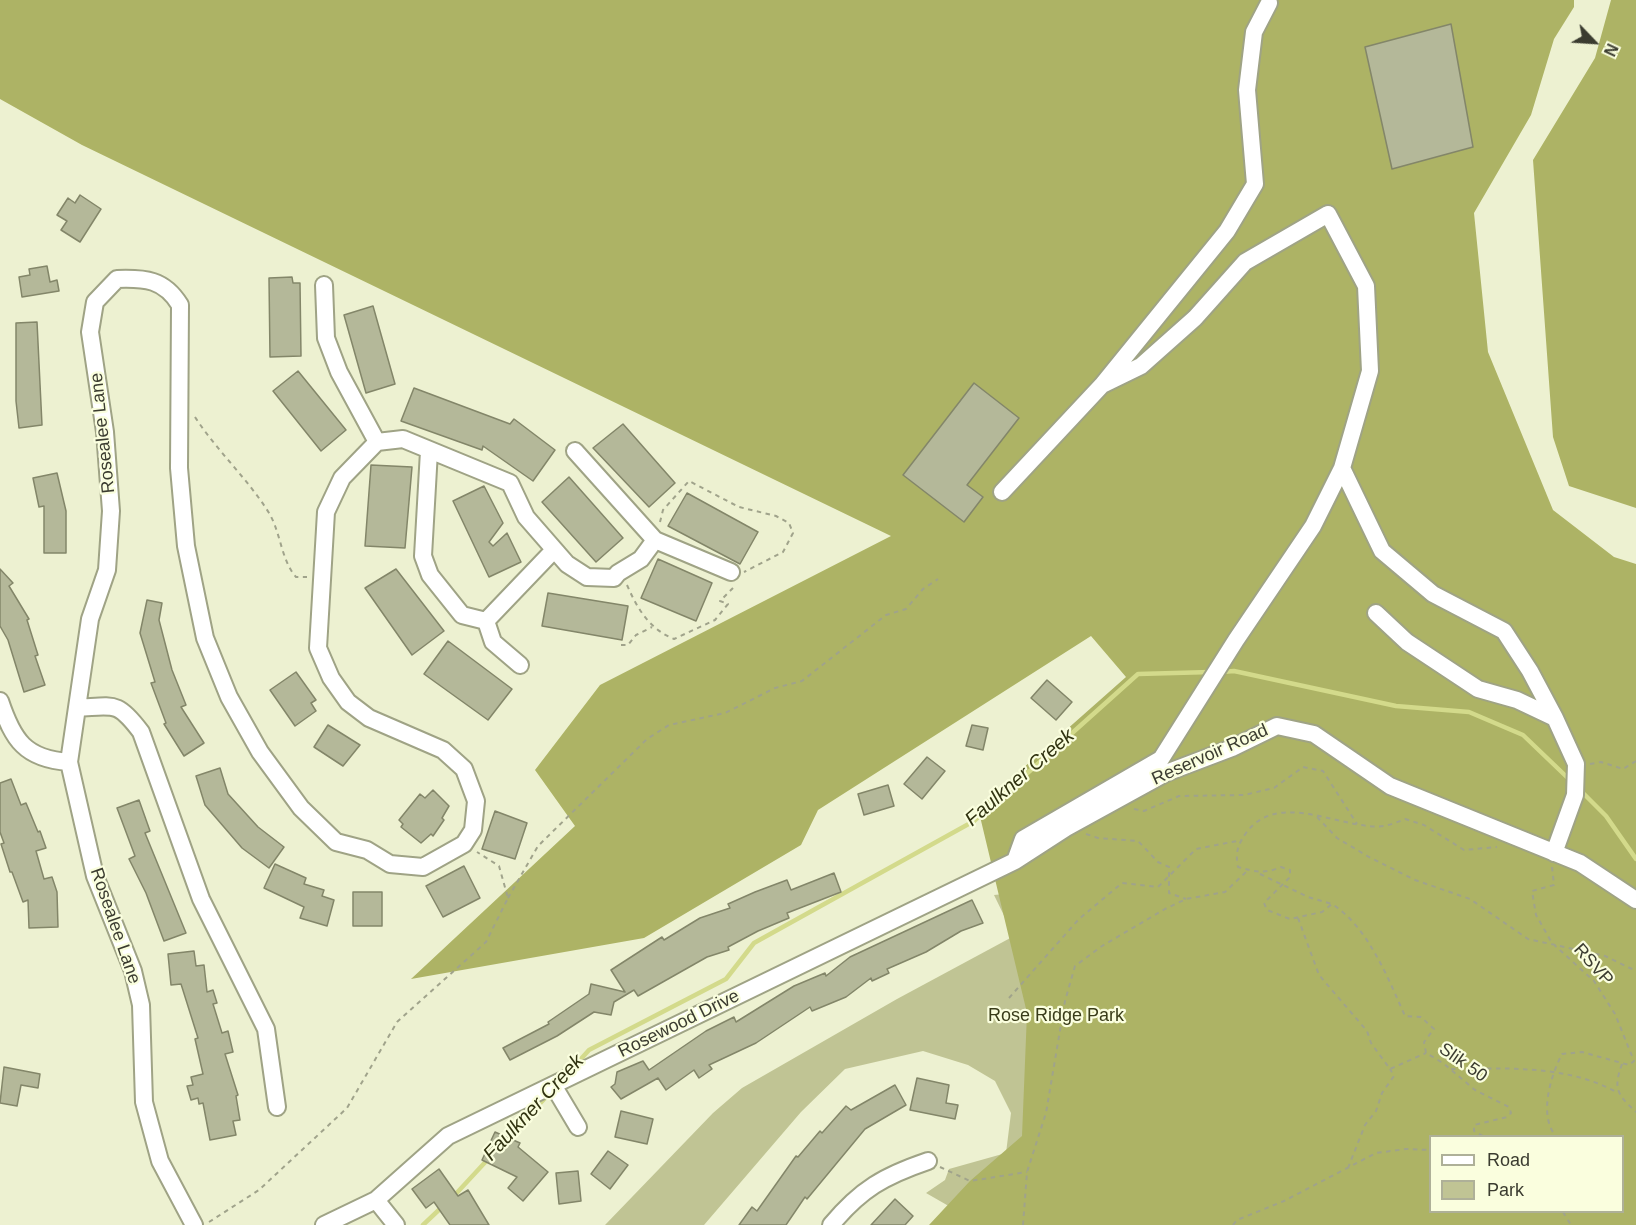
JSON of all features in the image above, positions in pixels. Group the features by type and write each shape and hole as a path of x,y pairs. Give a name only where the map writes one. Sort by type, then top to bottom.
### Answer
{"street":[{"path":"1002,492 1102,385 1227,231 1255,184 1247,90 1254,32 1269,3"},
{"path":"1015,861 1023,839 1161,759 1236,640 1313,526 1342,468 1370,371 1366,286 1328,214 1245,262 1195,318 1141,366 1102,385"},
{"name":"Rosealee Lane","path":"194,1225 160,1161 144,1102 141,1005 133,971 95,876 69,762 90,619 107,570 111,511 105,432 90,332 95,302 117,279 146,278 171,291 180,305 179,468 186,546 205,638 229,697 260,752 301,808 336,842 367,850 390,864 423,867 464,844"},
{"path":"324,285 326,338 339,372 377,442"},
{"path":"464,844 473,830 476,801 464,769 443,750 369,718 348,702 331,678 318,648 320,578 326,512 342,478 377,442 403,439 510,483 526,517 553,551 587,577 614,578 618,573 640,560 655,540"},
{"path":"429,451 423,556 430,575 462,615 486,621"},
{"path":"575,451 655,540 739,577"},
{"path":"1342,468 1382,551 1433,594 1504,631 1530,670 1555,718 1576,766 1575,795 1554,853"},
{"path":"486,621 553,551"},
{"path":"1376,613 1407,642 1478,689 1517,700 1555,718"},
{"path":"486,621 493,642 520,665"},
{"path":"0,701 21,747 47,760 69,762"},
{"path":"77,708 116,706 127,714 141,732 201,899 266,1029 277,1107"},
{"name":"Reservoir Road","path":"1015,861 1066,828 1166,773 1232,748 1277,726 1314,734 1390,786 1580,863 1636,900"},
{"name":"Rosewood Drive","path":"324,1225 376,1200 448,1136 1015,861"},
{"path":"553,1086 578,1127"},
{"path":"831,1225 850,1202 891,1174 928,1161"},
{"path":"376,1200 396,1225"}],"path":[{"path":"179,392 209,438 268,512 279,534 289,568 296,577 320,578"},
{"path":"618,573 628,586 632,600 652,627 674,639 715,620 728,604 720,601 739,577 783,552 793,533 789,524 776,516 739,507 689,481 663,510 655,540"},
{"path":"204,1225 259,1190 347,1108 397,1022 486,942 538,846 647,739 669,725 725,713 775,688 802,681 886,615 906,609 923,589 938,579"},
{"path":"621,645 628,645 636,635 652,627"},
{"path":"1576,766 1601,762 1623,769 1636,761"},
{"path":"1111,803 1144,812 1179,796 1244,795 1274,788 1303,767 1323,771 1357,824"},
{"path":"1023,1225 1027,1172 1046,1113 1065,1001 1075,966 1102,946 1186,900 1225,892 1248,870 1238,867 1235,852 1242,840 1261,818 1274,813 1293,812 1357,824 1388,826 1405,819 1424,825 1464,850 1498,846"},
{"path":"1316,816 1337,838 1369,857 1415,880 1470,899 1528,939 1605,956 1636,971"},
{"path":"1066,828 1098,838 1138,841 1158,862 1169,867 1169,893 1186,900"},
{"path":"1009,998 1079,919 1122,883 1158,887 1196,849 1242,840"},
{"path":"464,844 499,866 508,898"},
{"name":"RSVP","path":"1554,853 1551,864 1554,885 1532,891 1536,915 1552,943 1594,981 1615,1014 1634,1061 1629,1065 1622,1064"},
{"name":"Slik 50","path":"1257,873 1269,872 1281,867 1290,870 1290,878 1281,883"},
{"name":"Slik 50","path":"1248,870 1342,910 1366,941 1405,1016 1420,1017 1434,1029 1424,1042 1426,1053 1475,1090 1509,1107 1510,1113 1507,1117 1474,1125 1474,1131 1481,1135"},
{"path":"1281,883 1264,903 1267,910 1290,920 1322,912 1332,904"},
{"path":"1298,918 1319,975 1367,1031 1371,1043 1394,1076 1382,1093 1376,1111 1365,1125 1348,1168"},
{"path":"1554,1135 1550,1129 1548,1100 1552,1073 1562,1054 1582,1052 1622,1064 1616,1081 1618,1093"},
{"path":"1390,1069 1426,1053"},
{"path":"1450,1069 1512,1068 1581,1077 1601,1083 1618,1093 1636,1112"},
{"path":"1233,1225 1237,1220 1284,1201 1376,1153 1406,1149 1429,1150"},
{"path":"928,1161 970,1181 1027,1172"}],"green space":[{"path":"0,0 1574,0 1574,7 1554,39 1531,115 1474,213 1488,352 1553,510 1614,557 1636,564 1636,1225 929,1225 970,1181 1022,1136 1027,1013 978,808 1126,677 1091,636 818,810 801,845 644,938 411,979 575,826 535,770 600,685 891,536 82,145 0,99"},
{"path":"1611,0 1636,0 1636,508 1569,486 1553,437 1533,160 1595,58"},
{"name":"Rose Ridge Park","path":"1004,894 1193,936 973,1220 926,1193 945,1180 949,1169 1006,1153 1011,1113 995,1081 968,1065 923,1051 845,1069 801,1112 704,1225 605,1225 713,1113 742,1088 897,999 1014,936 994,895"}],"building":[{"path":"1451,24 1473,147 1392,169 1365,47"},
{"path":"80,195 101,209 80,242 61,230 67,221 57,215 68,198 75,203"},
{"path":"47,266 50,282 57,280 59,291 22,297 19,277 30,275 29,269"},
{"path":"292,277 293,283 300,283 301,356 270,357 269,278"},
{"path":"373,306 395,384 366,393 344,315"},
{"path":"37,322 42,425 19,428 16,401 16,323"},
{"path":"298,371 346,430 321,451 273,391"},
{"path":"974,383 1019,418 967,485 983,497 964,522 903,475"},
{"path":"414,388 510,424 514,419 555,450 533,481 483,446 482,450 401,421"},
{"path":"623,424 675,483 649,507 593,448"},
{"path":"371,465 412,467 405,548 365,546"},
{"path":"57,473 66,511 66,553 44,553 44,506 39,507 33,478"},
{"path":"569,477 623,538 596,562 542,502"},
{"path":"484,486 503,523 489,542 493,546 507,533 521,562 489,577 453,501"},
{"path":"687,493 758,532 740,564 668,526"},
{"path":"658,559 712,583 696,621 641,598"},
{"path":"0,569 13,583 9,586 29,619 27,620 38,655 35,656 45,685 24,692 8,640 0,626"},
{"path":"396,569 444,631 412,655 365,588"},
{"path":"548,593 628,606 622,640 542,626"},
{"path":"147,600 162,603 159,620 172,670 186,705 181,707 204,743 184,756 164,724 166,723 151,683 155,682 140,633"},
{"path":"448,641 512,689 488,720 424,674"},
{"path":"296,672 316,700 311,703 316,711 295,726 270,690"},
{"path":"1047,680 1072,702 1056,720 1031,698"},
{"path":"328,725 360,745 343,766 314,747"},
{"path":"972,725 988,728 983,750 966,746"},
{"path":"927,757 945,771 922,799 904,784"},
{"path":"220,768 228,794 258,827 284,847 269,868 242,848 205,805 196,776"},
{"path":"11,779 21,805 26,803 46,848 36,851 44,879 52,877 57,892 58,927 29,928 28,900 23,902 1,844 4,843 0,832 0,783"},
{"path":"888,785 894,806 864,815 858,794"},
{"path":"433,790 449,806 442,818 444,820 433,836 431,834 421,843 401,827 403,824 399,820 420,794 425,798"},
{"path":"139,800 150,831 145,833 186,933 164,941 146,893 129,859 135,856 117,808"},
{"path":"495,811 527,823 515,859 482,849"},
{"path":"275,864 306,878 304,884 324,890 322,896 334,900 327,926 300,918 304,907 264,888"},
{"path":"464,866 480,898 443,917 426,886"},
{"path":"834,873 841,892 787,913 789,918 728,947 729,950 707,957 638,996 634,990 614,1002 611,1015 594,1012 557,1036 510,1060 503,1048 549,1024 548,1022 589,994 591,984 625,992 611,970 662,937 664,940 700,918 730,908 728,904 787,880 791,890"},
{"path":"353,892 382,892 382,926 353,926"},
{"path":"972,900 983,923 961,931 926,952 887,969 889,973 872,981 871,978 846,997 812,1011 810,1007 756,1043 709,1065 712,1069 699,1078 694,1070 666,1090 658,1078 621,1099 611,1087 615,1084 617,1072 643,1061 649,1070 706,1031 734,1017 736,1022 794,986 825,973 826,976 850,957"},
{"path":"194,951 196,966 204,965 207,992 213,990 217,1003 213,1004 222,1033 228,1031 233,1052 225,1054 238,1095 236,1096 240,1120 233,1121 236,1135 210,1140 203,1103 199,1104 198,1098 191,1100 187,1086 193,1085 191,1077 203,1074 195,1039 198,1038 181,984 171,985 168,954"},
{"path":"4,1067 40,1074 38,1088 21,1085 17,1106 0,1103"},
{"path":"917,1078 949,1085 946,1103 958,1105 955,1119 910,1110"},
{"path":"895,1085 906,1105 865,1129 807,1199 805,1197 786,1225 739,1225 752,1207 757,1211 796,1156 798,1157 820,1131 822,1133 846,1106 851,1110"},
{"path":"621,1111 653,1119 647,1144 615,1137"},
{"path":"495,1132 520,1143 518,1147 548,1172 523,1201 508,1188 517,1177 482,1160"},
{"path":"608,1151 628,1165 610,1189 591,1174"},
{"path":"439,1169 458,1196 468,1190 489,1225 450,1225 434,1202 426,1208 412,1189"},
{"path":"578,1171 581,1201 559,1204 556,1173"},
{"path":"895,1199 913,1216 905,1225 871,1225"}],"waterway":[{"name":"Faulkner Creek","path":"1222,672 1234,671 1396,706 1469,712 1523,735 1571,781"},
{"name":"Faulkner Creek","path":"571,1070 589,1050 726,979 754,943 974,821 1138,674 1211,672"},
{"name":"Faulkner Creek","path":"1579,789 1606,816 1636,859"},
{"name":"Faulkner Creek","path":"506,1140 547,1096"},
{"name":"Faulkner Creek","path":"453,1197 490,1157"},
{"name":"Faulkner Creek","path":"423,1225 442,1207"}]}
